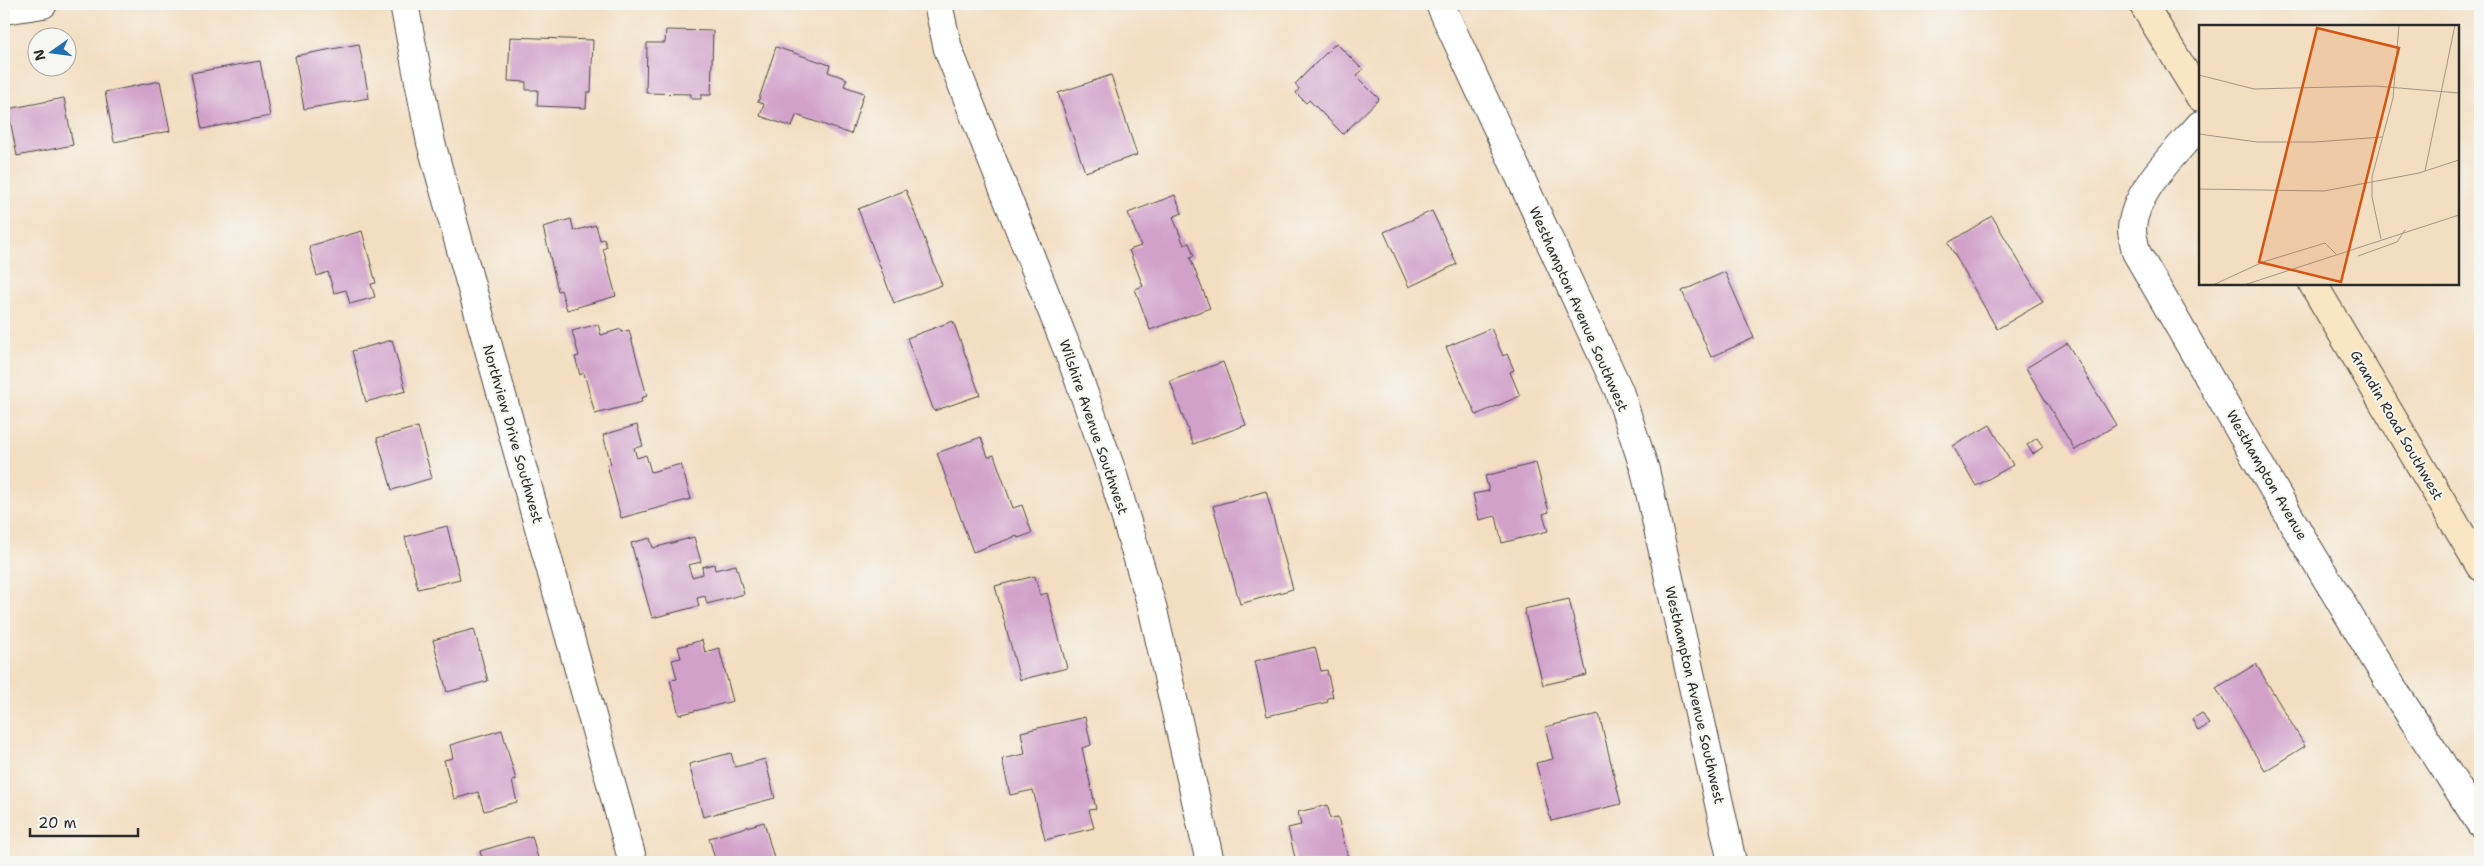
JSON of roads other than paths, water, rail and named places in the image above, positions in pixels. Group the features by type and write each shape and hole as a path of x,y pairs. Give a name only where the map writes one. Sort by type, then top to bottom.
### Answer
{"street":[{"path":"4,10 44,4"},
{"name":"Northview Drive Southwest","path":"404,4 431,143 633,862"},
{"name":"Wilshire Avenue Southwest","path":"938,4 948,49 1074,366 1112,472 1152,606 1210,862"},
{"name":"Westhampton Avenue Southwest","path":"1440,4 1619,391 1645,470 1732,862"},
{"path":"2143,4 2199,94"},
{"name":"Westhampton Avenue","path":"2199,126 2158,172 2137,207 2132,230 2136,252 2387,678 2480,823"},
{"name":"Grandin Road Southwest","path":"2315,285 2480,566"}]}
